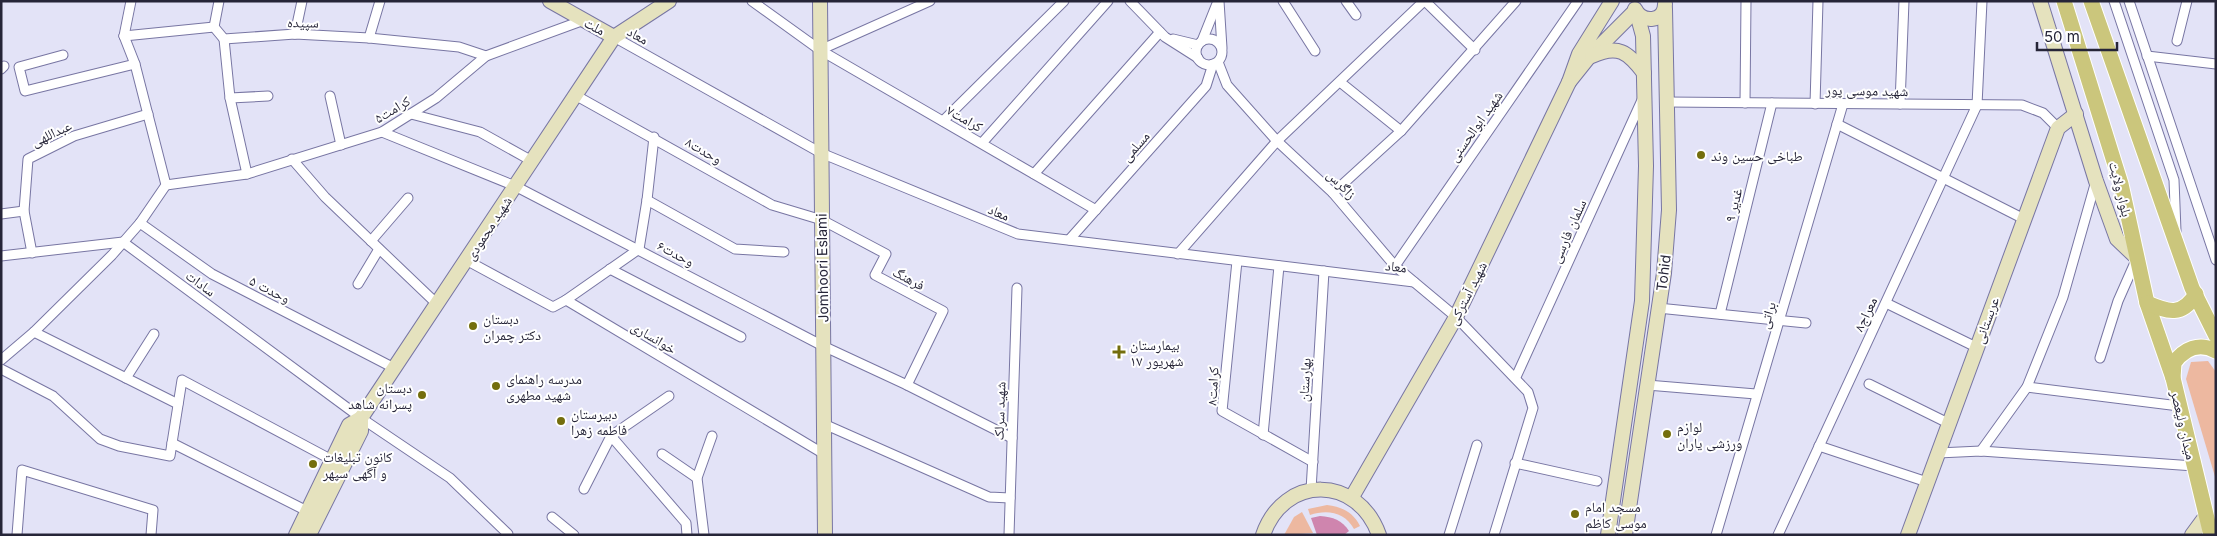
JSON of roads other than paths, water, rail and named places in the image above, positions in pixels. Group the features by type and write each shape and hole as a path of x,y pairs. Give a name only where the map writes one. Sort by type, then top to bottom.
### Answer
{"main road":[{"name":"ملت","path":"550,1 569,6 584,20 614,37"},
{"path":"614,37 651,7 669,1"},
{"name":"Jomhoori Eslami","path":"820,1 825,535"},
{"path":"1569,82 1579,54 1612,1"},
{"path":"2040,1 2096,181 2118,240 2137,258"},
{"name":"بلوار ولایت","path":"2064,1 2121,184 2147,303 2173,378"},
{"path":"2091,1 2176,245 2216,336"},
{"path":"1569,82 1589,57 1636,8 1646,19 1652,20 1660,16 1665,5"},
{"name":"Tohid","path":"1625,535 1666,253 1669,210 1665,5"},
{"name":"Tohid","path":"1608,535 1642,301 1644,256 1644,73 1643,36 1636,8"},
{"name":"شهید محمودی","path":"296,535 349,425 361,418 614,37"},
{"path":"1589,57 1606,50 1620,51 1634,60 1644,73"},
{"name":"شهید آسترکی","path":"1352,497 1456,317 1569,82"},
{"path":"2058,128 2076,114"},
{"name":"عربستانی","path":"1908,535 2058,128"},
{"path":"1644,256 1666,253"},
{"path":"2147,303 2172,311 2182,309 2190,303 2196,294"},
{"name":"میدان ولیعصر","path":"2211,535 2173,378 2174,363 2183,354 2199,346 2208,347 2216,351"},
{"name":"شهید محمودی","path":"309,535 361,431 361,418"},
{"path":"1252,535 1268,521 1279,506 1294,495 1311,490 1332,490 1352,497 1365,508 1374,521 1379,535"},
{"path":"2192,535 2206,516"},
{"path":"1263,535 1268,521"}],"street":[{"path":"1,360 34,332 112,255 140,223 166,185 135,64 124,36 131,1"},
{"path":"214,27 219,1"},
{"path":"295,34 302,1"},
{"path":"369,38 380,1"},
{"name":"کرامت۷","path":"752,1 820,50 1096,210"},
{"path":"820,50 930,1"},
{"path":"943,121 1064,1"},
{"path":"982,143 1108,1"},
{"path":"1130,1 1163,35 1198,58 1203,64 1216,63 1222,56 1219,1"},
{"path":"1198,58 1196,51 1219,1"},
{"path":"1283,1 1315,51"},
{"path":"1346,1 1356,15"},
{"path":"1178,254 1277,141 1425,1 1475,50"},
{"path":"1333,193 1401,132 1475,50 1516,1"},
{"name":"شهید ابوالحسنی","path":"1395,266 1578,1"},
{"path":"1745,103 1746,1"},
{"path":"1815,104 1818,1"},
{"path":"1900,104 1904,1"},
{"path":"1977,105 1982,1"},
{"path":"2114,1 2174,180 2176,245"},
{"path":"2130,1 2216,260"},
{"path":"2177,41 2187,1"},
{"name":"کرامت۵","path":"166,185 247,174 382,132 436,98 486,56 584,20"},
{"path":"124,36 214,27"},
{"path":"214,27 224,38 230,98 247,174"},
{"name":"سپیده","path":"224,38 295,34 369,38 459,47 486,56"},
{"path":"1163,35 1200,43 1214,40 1222,48"},
{"path":"1034,174 1163,35"},
{"name":"معاد","path":"614,37 822,153 1018,234 1414,282"},
{"path":"63,55 19,67 26,91 135,64"},
{"path":"2148,56 2216,64"},
{"name":"زاگرس","path":"1216,63 1227,85 1277,141 1333,193 1395,266 1456,317 1528,392 1532,408 1494,535"},
{"name":"مسلمی","path":"1069,240 1206,86 1216,63"},
{"path":"1340,82 1401,132"},
{"name":"وحدت۸","path":"575,95 772,205 822,220"},
{"path":"230,98 268,96"},
{"path":"330,96 341,145"},
{"name":"سلمان فارسی","path":"1516,378 1644,96"},
{"name":"شهید موسی پور","path":"1668,102 2022,105 2043,113 2058,128"},
{"name":"غدیر ۹","path":"1720,314 1772,103"},
{"name":"براتی","path":"1716,535 1843,104"},
{"name":"معراج۸","path":"1778,535 1977,105"},
{"name":"عبداللهی","path":"32,253 24,211 28,159 74,136 148,114"},
{"path":"411,114 480,132 532,161"},
{"path":"1837,124 2024,218"},
{"name":"وحدت۶","path":"382,132 515,186 823,346 907,385 1012,438"},
{"path":"466,260 552,307 566,300 639,250 654,138"},
{"path":"292,159 325,197 437,304"},
{"path":"1981,451 2027,387 2063,297 2096,181"},
{"path":"371,241 408,198"},
{"path":"647,200 735,249 784,252"},
{"path":"1,214 24,211"},
{"name":"فرهنگ","path":"822,220 886,254 874,275 943,311 907,385"},
{"name":"وحدت ۵","path":"140,223 212,274 394,368"},
{"path":"1,256 122,242"},
{"name":"سادات","path":"122,242 361,418 450,478 508,534"},
{"path":"358,284 379,249"},
{"path":"2100,358 2118,301 2137,258"},
{"name":"کرامت۸","path":"1237,261 1222,411 1263,436 1313,462"},
{"path":"1263,436 1279,266"},
{"path":"610,270 741,337"},
{"name":"بهارستان","path":"1311,490 1324,271"},
{"name":"شهید سرلک","path":"1009,535 1018,288"},
{"name":"خوانساری","path":"566,300 824,454"},
{"path":"1886,303 1976,347"},
{"path":"1658,308 1806,323"},
{"path":"34,332 178,404"},
{"path":"126,378 154,334"},
{"path":"1,369 53,396 100,439 119,446 170,456 182,380 332,460"},
{"path":"1869,384 1948,423"},
{"path":"1647,385 1756,394"},
{"path":"2027,387 2180,406"},
{"path":"584,489 611,436 669,396"},
{"path":"824,424 990,497 1010,498"},
{"path":"611,436 686,523 687,535"},
{"path":"704,535 697,478 712,436"},
{"path":"172,443 308,511"},
{"path":"1450,535 1477,445"},
{"path":"1819,446 1926,482"},
{"path":"1938,453 1981,451 2194,466"},
{"path":"662,454 697,478"},
{"path":"1515,463 1598,481"},
{"path":"17,535 22,470 153,510 151,535"},
{"path":"552,517 574,535"}],"place":[{"name":"طباخی حسین وند","path":"1701,155"},
{"name":"دبستان دکتر چمران","path":"473,326"},
{"name":"بیمارستان ۱۷ شهریور","path":"1119,352"},
{"name":"مدرسه راهنمای شهید مطهری","path":"496,386"},
{"name":"دبستان پسرانه شاهد","path":"422,395"},
{"name":"دبیرستان فاطمه زهرا","path":"561,421"},
{"name":"لوازم ورزشی یاران","path":"1667,434"},
{"name":"کانون تبلیغات و آگهی سپهر","path":"313,464"},
{"name":"مسجد امام موسی کاظم","path":"1575,514"}]}
